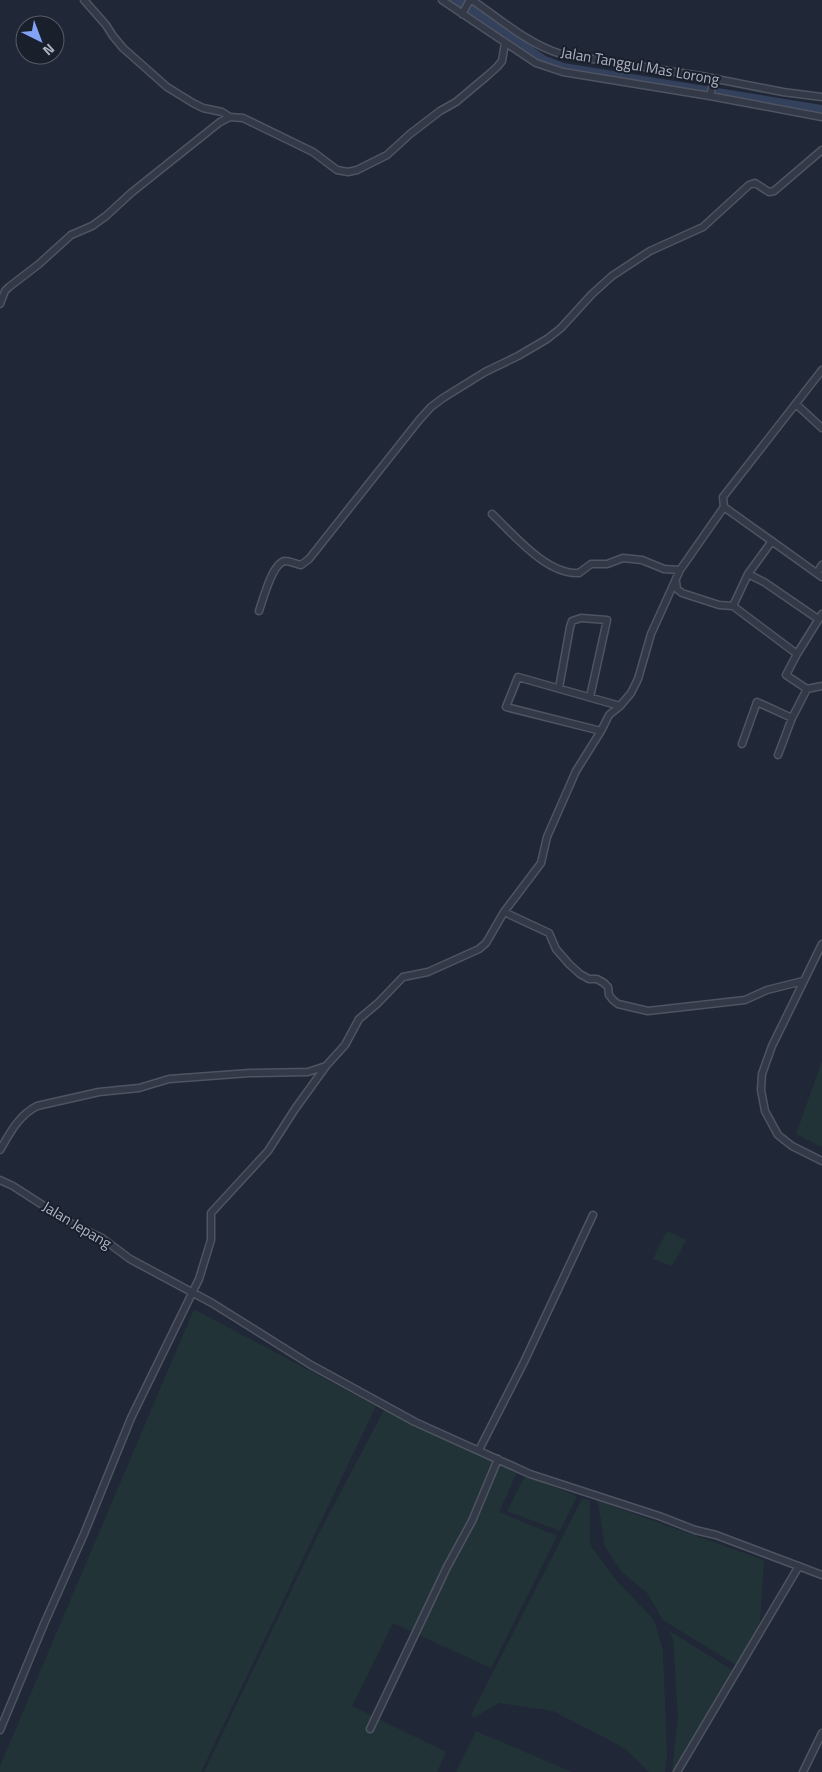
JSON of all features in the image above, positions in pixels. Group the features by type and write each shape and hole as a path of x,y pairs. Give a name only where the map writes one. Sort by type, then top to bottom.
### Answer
{"street":[{"path":"84,0 123,48 167,86 193,103 203,108 222,112 230,117 243,118 313,152 337,170 348,172 357,170 387,155 410,134 440,111 456,102 498,67 502,61 504,43"},
{"path":"442,0 536,63 563,72 712,88 822,116"},
{"path":"463,13 470,1"},
{"name":"Jalan Tanggul Mas Lorong","path":"470,1 552,51 712,88 783,92 822,97"},
{"path":"0,304 5,291 9,287 70,235 92,226 106,216 131,192 220,122 230,117"},
{"path":"259,611 272,576 279,564 285,561 301,565 309,559 415,425 437,402 485,372 547,339 561,328 608,279 650,251 703,227 749,185 755,183 769,192 774,191 822,150"},
{"path":"0,1730 84,1534 131,1418 199,1279 211,1240 211,1213 268,1151 295,1109 326,1066 345,1044 359,1019 378,1003 403,977 428,972 479,949 486,943 504,912 541,863 547,837 576,770 601,732 609,715 631,693 638,679 651,634 680,570 724,507 723,497 728,489 822,370"},
{"path":"796,404 822,428"},
{"path":"724,507 819,575 822,565"},
{"path":"492,514 543,561 564,571 579,573 591,564 607,564 623,558 647,562 664,570 680,570"},
{"path":"733,606 748,574 772,541"},
{"path":"748,574 820,617 786,675 807,689 822,687"},
{"path":"676,581 677,589 682,593 719,605 733,606 797,654"},
{"path":"559,688 572,621 581,618 607,620 590,697"},
{"path":"601,732 506,707 518,677 620,706"},
{"path":"778,755 792,718 807,689"},
{"path":"742,744 757,702 792,718"},
{"path":"504,912 549,933 556,949 580,974 589,979 597,979 604,983 608,987 609,996 613,1000 618,1004 630,1007 648,1011 720,1004 745,1000 767,990 803,981"},
{"path":"822,944 772,1046 762,1074 761,1097 765,1111 778,1135 792,1146 822,1161"},
{"path":"0,1150 17,1122 36,1106 99,1092 139,1088 169,1079 213,1074 308,1072 326,1066"},
{"name":"Jalan Jepang","path":"0,1180 13,1186 72,1224 102,1238 130,1259 192,1291 318,1369 415,1422 530,1474 659,1516 695,1530 716,1535 822,1575"},
{"path":"479,1450 524,1362 593,1215"},
{"path":"370,1729 447,1566 472,1521 498,1459"},
{"path":"678,1772 799,1566"},
{"path":"803,1772 822,1733"}],"shaded area":[{"path":"822,1061 822,1147 796,1134"},
{"path":"667,1231 686,1240 672,1266 653,1259"},
{"path":"194,1309 376,1406 201,1772 0,1772 0,1766"},
{"path":"385,1408 517,1472 499,1512 557,1536 491,1668 393,1623 352,1706 446,1752 437,1772 204,1772 317,1537"},
{"path":"525,1476 577,1496 560,1531 507,1511"},
{"path":"582,1499 590,1500 590,1545 616,1580 654,1620 663,1651 667,1756 665,1772 649,1772 626,1749 553,1711 499,1703 473,1718 472,1713"},
{"path":"598,1501 764,1560 760,1623 736,1665 663,1620 647,1593 623,1573 605,1547"},
{"path":"668,1630 732,1670 673,1772 678,1717 673,1639"},
{"path":"476,1731 572,1772 456,1772"}],"waterway":[{"path":"454,0 544,62 563,69 822,111"}]}
